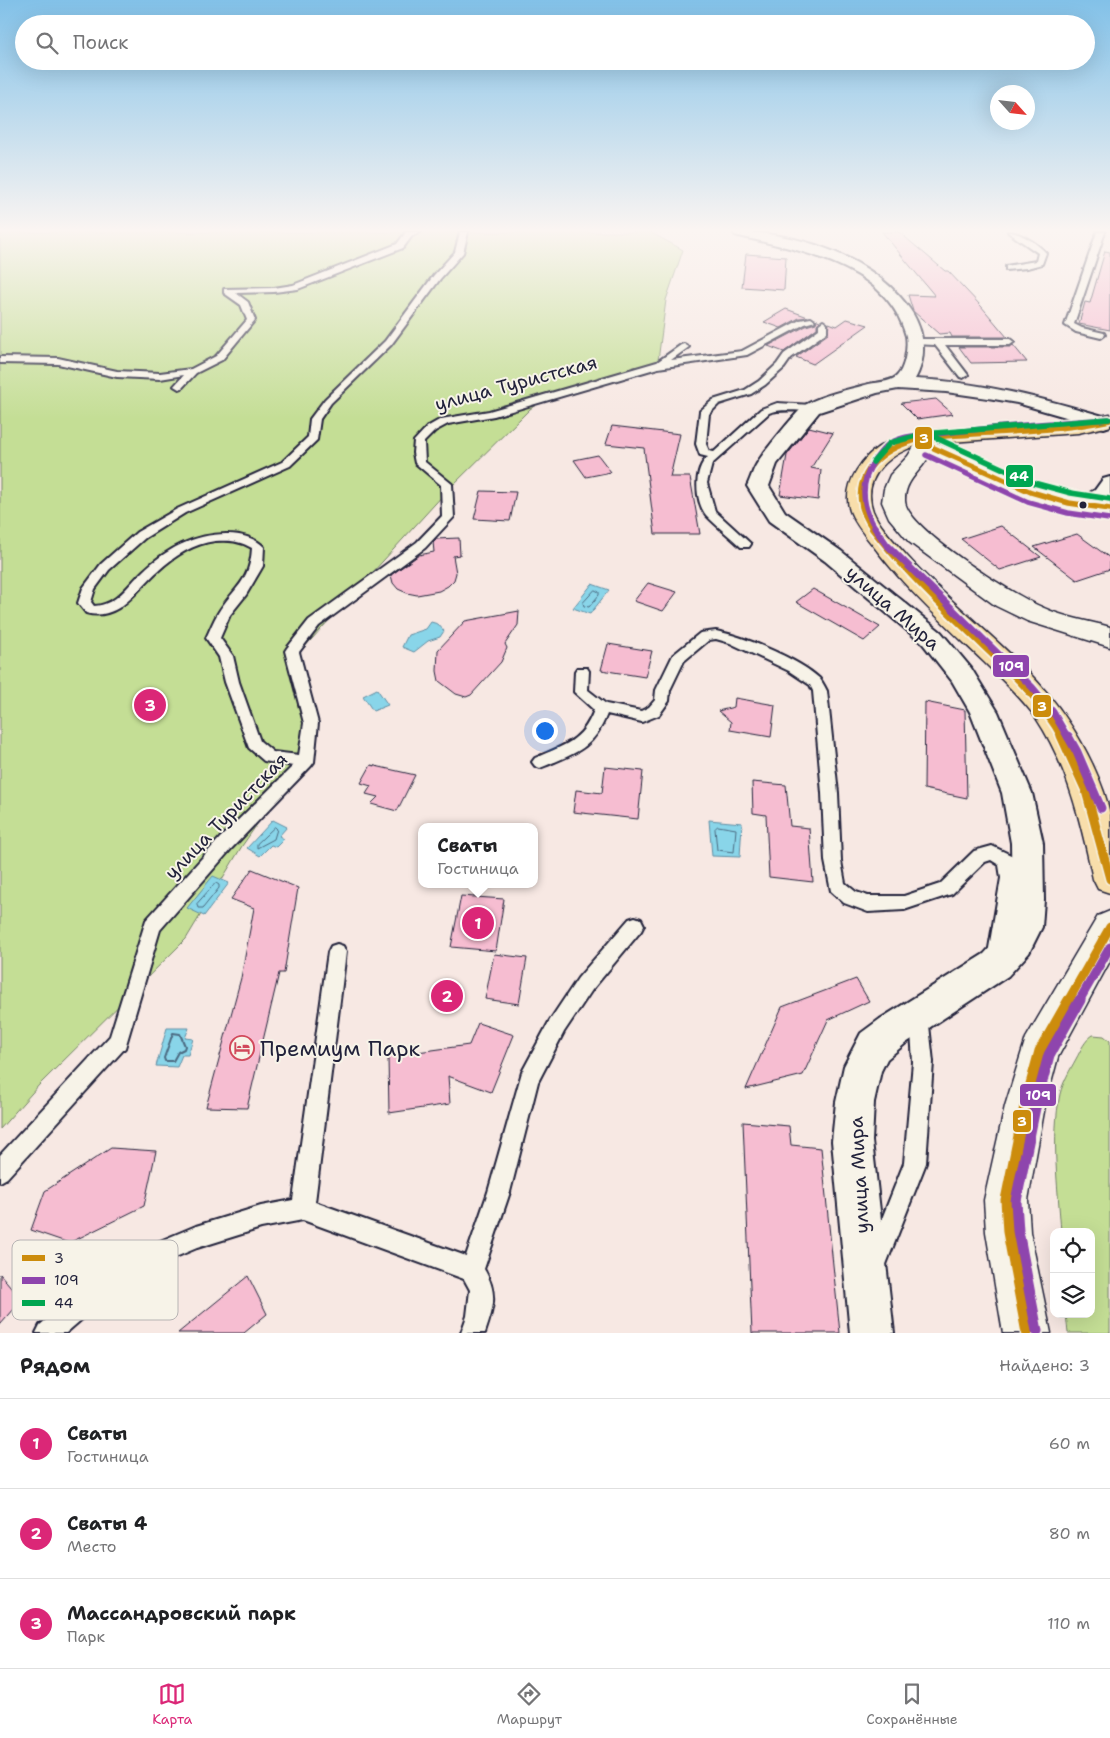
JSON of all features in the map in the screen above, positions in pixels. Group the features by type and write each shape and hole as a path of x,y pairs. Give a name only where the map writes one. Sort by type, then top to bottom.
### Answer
{"highway":[{"path":"1108,423 1088,432 925,444 895,452 887,459 874,480 873,492 874,504 879,518 894,538 1038,680 1061,706 1086,747 1110,804"},
{"path":"1108,423 1078,427 924,438 903,442 879,454 864,475 860,491 861,509 872,528 899,561 924,589 1012,674 1046,710 1073,757 1091,801 1110,879"}],"main road":[{"path":"1107,634 1036,615 1005,600 917,537 901,518 893,502 895,489 901,475 917,458 925,444 1032,492 1083,506 1110,508"},
{"path":"1027,1333 1008,1232 1006,1200 1025,1106 1040,1051 1110,927"}],"street":[{"path":"890,294 897,302 909,322 916,342 907,377 898,384"},
{"path":"812,408 874,388 898,384 946,386 1020,398 1108,423"},
{"name":"улица Мира","path":"812,408 766,463 758,486 777,516 834,556 932,638 962,675 984,712 1017,794 1027,843 1028,900 1025,927 1017,942 996,965 892,1031 874,1046 863,1066 855,1102 852,1141 872,1333"},
{"path":"1083,506 1104,495 1109,489 1110,483"}],"lane":[{"path":"0,360 58,361 117,374 160,376 193,371 219,358 251,320 245,304 231,294"},
{"path":"306,762 268,758 254,744 232,682 226,656 214,638 224,614 242,592 257,566 258,547 245,538 199,540 161,561 144,576 132,592 116,605 104,611 91,610 84,603 89,588 105,567 148,530 188,507 286,464 313,438 315,419 328,401 388,343 424,294"},
{"path":"1080,294 1070,325 1079,330 1101,335"},
{"path":"657,366 744,353 803,322 812,321"},
{"path":"716,456 704,453 701,444 704,413 716,402 748,392 762,383 781,366 787,356 824,330 823,324"},
{"path":"916,342 1010,342"},
{"path":"938,342 963,375"},
{"path":"657,366 684,347"},
{"name":"улица Туристская","path":"0,1171 118,1041 152,926 226,843 306,762 311,723 292,651 314,623 421,545 448,517 446,484 420,463 418,453 419,441 430,429 445,421 490,414 657,366"},
{"path":"179,386 193,371"},
{"path":"745,544 710,512 701,483 707,463 765,411 777,406 812,408"},
{"path":"582,671 581,692 602,708 642,717 654,711 662,701 663,690 678,658 705,636 716,635 734,639 805,674 815,682 820,691 830,793 833,862 837,886 850,898 868,904 904,903 946,889 980,856 992,853 1007,861 1009,878 996,965"},
{"path":"540,762 575,747 594,730 602,708"},
{"path":"472,1270 499,1192 530,1080 557,1026 585,984 635,925"},
{"path":"303,1209 337,952"},
{"path":"867,1286 915,1163 923,1062 919,1014"},
{"path":"178,1244 261,1217 303,1209 472,1270 482,1288 479,1316 473,1333"},
{"path":"48,1333 63,1320"}],"green space":[{"path":"0,294 668,294 657,368 547,397 530,409 445,493 290,663 311,747 242,846 186,939 39,1085 0,1129"},
{"path":"1093,1035 1104,1036 1110,1041 1110,1333 1068,1333 1066,1318 1095,1318 1095,1228 1061,1228 1056,1163 1056,1128 1060,1094 1067,1076 1087,1040"}],"water":[{"path":"592,584 609,590 590,614 573,608"},
{"path":"431,622 438,624 444,631 440,637 428,641 414,652 402,647 408,635 426,629"},
{"path":"377,689 388,705 373,711 363,696"},
{"path":"273,820 287,827 279,836 284,839 276,847 271,845 260,856 247,848"},
{"path":"709,820 742,823 740,857 712,856"},
{"path":"213,876 229,883 204,916 187,908"},
{"path":"167,1028 189,1028 185,1038 193,1039 188,1055 182,1055 177,1067 156,1066"}],"building":[{"path":"934,294 970,294 1007,337 952,337 950,333 939,334 913,311 908,295 935,296"},
{"path":"1093,294 1110,294 1110,330 1079,324 1085,302 1090,303"},
{"path":"786,309 808,317 799,318 781,328 764,322"},
{"path":"815,319 820,321 817,324 817,328 784,352 768,346 806,326 816,323"},
{"path":"847,319 868,325 813,364 796,357 828,334 829,323 837,326"},
{"path":"1013,345 1027,362 971,363 959,347 1010,347"},
{"path":"936,399 953,414 917,419 901,403"},
{"path":"612,426 680,434 670,477 690,477 700,534 655,534 644,448 606,444"},
{"path":"809,427 833,433 811,468 821,470 818,500 780,495 787,455"},
{"path":"598,455 611,472 586,477 574,460"},
{"path":"481,491 516,492 510,521 474,519"},
{"path":"1001,526 1041,557 1000,570 961,539"},
{"path":"1077,534 1110,558 1110,569 1077,580 1034,547"},
{"path":"459,538 460,555 453,556 456,573 454,580 448,586 439,591 417,595 398,589 393,583 391,575 419,555 434,552 433,542 436,539"},
{"path":"648,583 677,592 663,611 634,601"},
{"path":"813,589 880,627 864,641 796,602"},
{"path":"519,611 518,625 505,644 507,648 501,662 471,695 466,697 456,694 439,681 437,671 438,650 465,621"},
{"path":"608,644 652,651 645,677 601,670"},
{"path":"735,698 775,705 771,737 730,730 731,722 718,711 734,707"},
{"path":"925,702 965,710 967,798 924,789"},
{"path":"371,765 415,775 397,811 371,804 378,797 366,794 371,786 361,783"},
{"path":"605,767 643,771 638,819 573,812 576,790 602,793"},
{"path":"752,782 786,785 790,826 809,828 813,882 769,877 766,815 753,813"},
{"path":"252,869 298,888 284,973 279,973 247,1108 206,1107 241,978 254,908 231,899"},
{"path":"461,896 504,899 496,951 451,947"},
{"path":"494,954 527,958 519,1004 485,999"},
{"path":"856,979 869,1001 828,1020 803,1075 746,1089 782,1007"},
{"path":"478,1023 514,1035 491,1092 448,1076 450,1104 389,1113 388,1056 469,1045"},
{"path":"743,1122 789,1126 791,1145 821,1148 840,1333 752,1333"},
{"path":"111,1148 156,1151 144,1206 75,1240 60,1240 31,1230 45,1191"},
{"path":"0,1274 12,1288 12,1311 0,1325"},
{"path":"248,1276 267,1314 244,1333 178,1333"}],"transit line":[{"name":"109","path":"1101,808 1077,752 1053,712 1032,687 886,544 868,515 863,496 866,475 872,464 884,448 899,439 978,429 1109,419"},
{"name":"44","path":"873,462 890,443 923,434 1109,419"},
{"name":"3","path":"1110,420 1078,427 923,438 904,443 886,452 872,465 863,483 860,499 861,509 866,519 899,562 939,604 1022,682 1058,729 1086,791 1110,879"},
{"name":"44","path":"934,437 1034,483 1071,493 1110,499"},
{"name":"3","path":"925,444 1031,492 1069,503 1110,509"},
{"name":"109","path":"926,455 1028,502 1068,513 1109,519"},
{"name":"3","path":"1027,1333 1008,1232 1006,1200 1025,1106 1040,1051 1110,927"},
{"name":"109","path":"1037,1331 1018,1231 1016,1201 1035,1108 1049,1055 1110,947"}],"place":[{"name":"Массандровский парк","path":"150,705"},
{"name":"Сваты","path":"478,923"},
{"name":"Сваты 4","path":"447,996"},
{"name":"Премиум Парк","path":"242,1048"}]}
